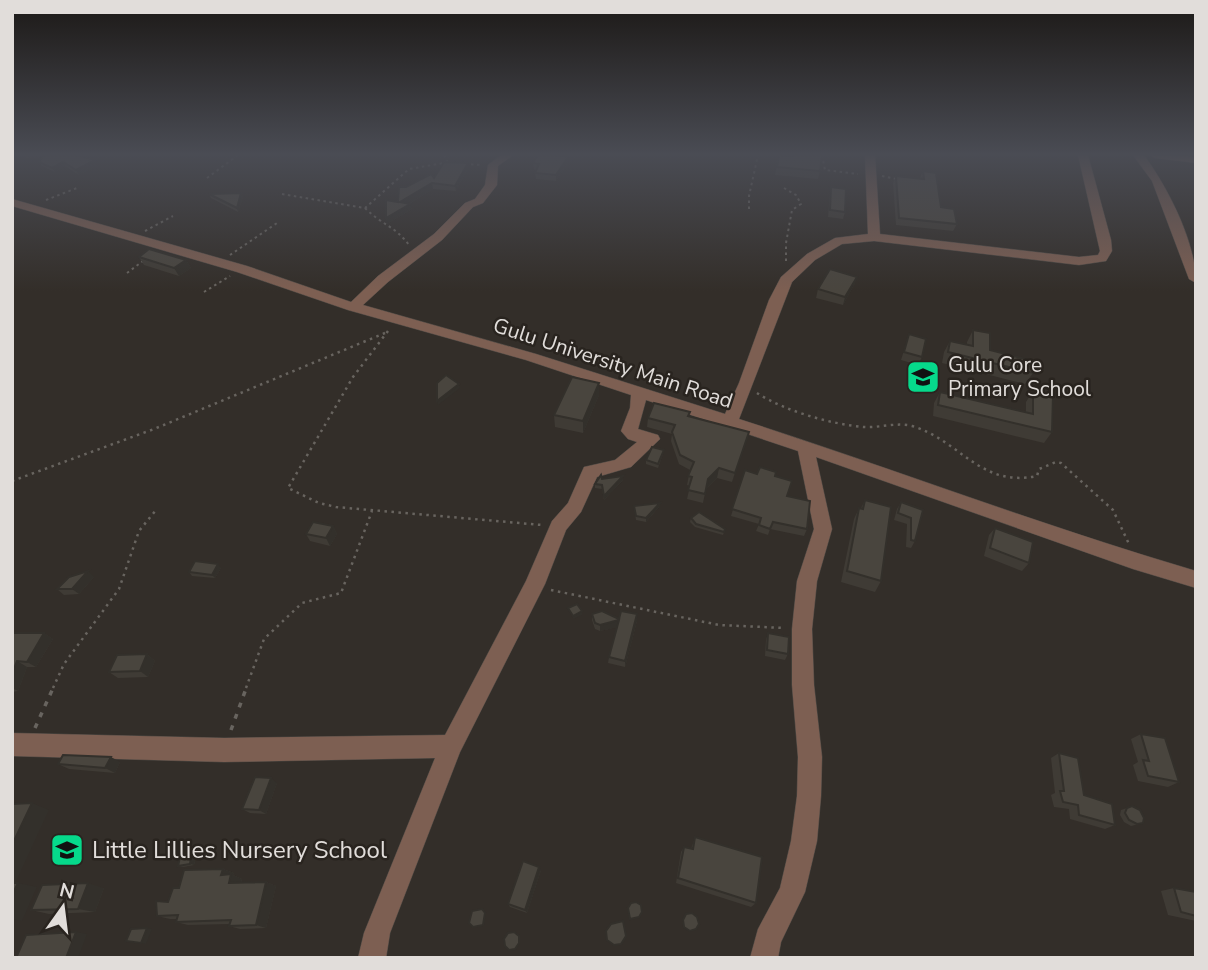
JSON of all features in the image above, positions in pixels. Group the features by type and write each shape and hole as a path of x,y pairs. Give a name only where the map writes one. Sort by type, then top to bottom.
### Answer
{"street":[{"path":"353,307 438,237 469,205 480,200"},
{"path":"872,200 873,237"},
{"path":"729,423 747,383 776,300 786,280 811,257 839,241 873,237 1067,260 1102,258 1106,251 1105,240 1095,200"},
{"path":"1165,200 1196,278"},
{"name":"Gulu University Main Road","path":"12,202 242,269 353,307 531,357 806,447 1133,561 1196,580"},
{"path":"372,958 377,933 451,746 535,584 558,526 575,507 590,472 621,465 637,453 641,445 652,439 634,435 629,430 638,408 639,393"},
{"path":"764,958 768,939 792,891 807,818 810,757 803,685 802,629 807,581 823,529 806,447"},
{"path":"19,743 224,750 451,746"}],"path":[{"path":"30,206 45,200"},
{"path":"319,200 365,208 381,224 396,228 415,254"},
{"path":"365,208 374,200"},
{"path":"747,200 750,208"},
{"path":"786,280 786,243 792,210 801,204 799,200"},
{"path":"133,237 173,216"},
{"path":"219,262 277,223"},
{"path":"127,273 163,247"},
{"path":"204,292 242,269"},
{"path":"12,481 210,407 388,331 402,321"},
{"path":"388,331 353,377 288,488 319,503 558,526"},
{"path":"747,383 761,397 863,427 910,425 928,432 995,476 1027,480 1037,477 1039,468 1061,463 1113,510 1120,520 1133,561"},
{"path":"19,743 52,696 64,664 119,589 139,531 156,509"},
{"path":"224,750 264,639 302,603 341,593 372,510"},
{"path":"535,584 570,596 588,597 719,625 802,629"}],"building":[{"path":"222,200 239,200 237,208"},
{"path":"386,200 403,200 400,202 410,204 386,218"},
{"path":"830,200 846,200 845,212 830,210"},
{"path":"898,200 940,200 941,207 954,209 957,224 899,218"},
{"path":"149,249 186,260 174,268 139,257"},
{"path":"830,269 857,277 845,297 818,289"},
{"path":"973,330 990,333 990,350 1033,361 1033,373 948,352 950,341 973,346"},
{"path":"909,334 926,339 922,357 904,352"},
{"path":"446,375 459,384 437,401 437,383"},
{"path":"572,377 599,383 583,421 554,415"},
{"path":"1033,391 1053,396 1052,432 938,405 940,392 1033,414"},
{"path":"654,403 690,412 688,416 749,432 735,473 719,468 708,479 705,494 688,490 692,477 688,476 694,462 680,455 672,432 675,425 648,418"},
{"path":"652,447 664,450 658,464 646,460"},
{"path":"760,467 776,472 775,476 792,481 787,496 810,501 807,529 773,522 770,529 759,525 761,518 732,509 745,470 757,474"},
{"path":"601,475 602,479 623,476 604,496 602,485 595,484"},
{"path":"865,500 891,507 881,581 847,571 859,508 863,509"},
{"path":"901,502 923,510 915,541 911,540 911,518 898,513"},
{"path":"660,503 646,518 636,516 634,506"},
{"path":"699,512 725,529 724,532 696,524 691,518"},
{"path":"313,522 333,526 326,538 306,534"},
{"path":"995,528 1033,542 1029,563 990,548"},
{"path":"195,561 218,564 212,575 189,572"},
{"path":"88,571 72,589 57,589 69,577"},
{"path":"577,604 582,611 573,616 568,608"},
{"path":"602,611 619,619 621,611 637,614 625,661 609,657 619,620 600,625 595,623 592,614"},
{"path":"12,633 44,633 27,662 17,661 12,674"},
{"path":"768,633 789,637 788,654 767,650"},
{"path":"147,654 140,671 109,672 117,655"},
{"path":"1141,734 1165,738 1179,782 1148,776 1143,760 1149,761"},
{"path":"1059,753 1078,758 1084,795 1112,804 1115,825 1079,815 1078,805 1063,802"},
{"path":"63,755 111,757 105,768 58,764"},
{"path":"255,777 271,778 259,810 242,809"},
{"path":"32,803 12,845 12,804"},
{"path":"1132,806 1140,810 1143,823 1137,824 1129,820 1125,813 1127,808"},
{"path":"695,837 762,857 756,903 678,878 684,847 693,849"},
{"path":"192,851 190,864 178,866 181,853"},
{"path":"523,861 539,867 525,910 508,904"},
{"path":"223,869 221,875 231,874 229,883 266,882 256,925 229,926 231,920 176,922 178,915 157,916 156,901 168,902 173,888 179,888 184,870"},
{"path":"12,883 18,883 12,895"},
{"path":"88,883 78,909 31,910 42,885"},
{"path":"1174,888 1196,892 1196,916 1181,912"},
{"path":"631,903 641,905 642,912 639,917 630,919 628,908"},
{"path":"482,909 485,913 483,925 473,927 469,923 472,911"},
{"path":"692,913 699,924 696,929 690,931 684,927 683,920 686,914"},
{"path":"623,921 626,936 621,944 614,945 607,940 606,931 611,924"},
{"path":"147,928 141,943 126,941 131,929"},
{"path":"76,932 66,958 16,958 26,935"},
{"path":"514,932 519,936 519,943 515,949 509,950 504,939 508,933"}],"place":[{"name":"Gulu Core Primary School","path":"923,377"},
{"name":"Little Lillies Nursery School","path":"67,850"}]}
